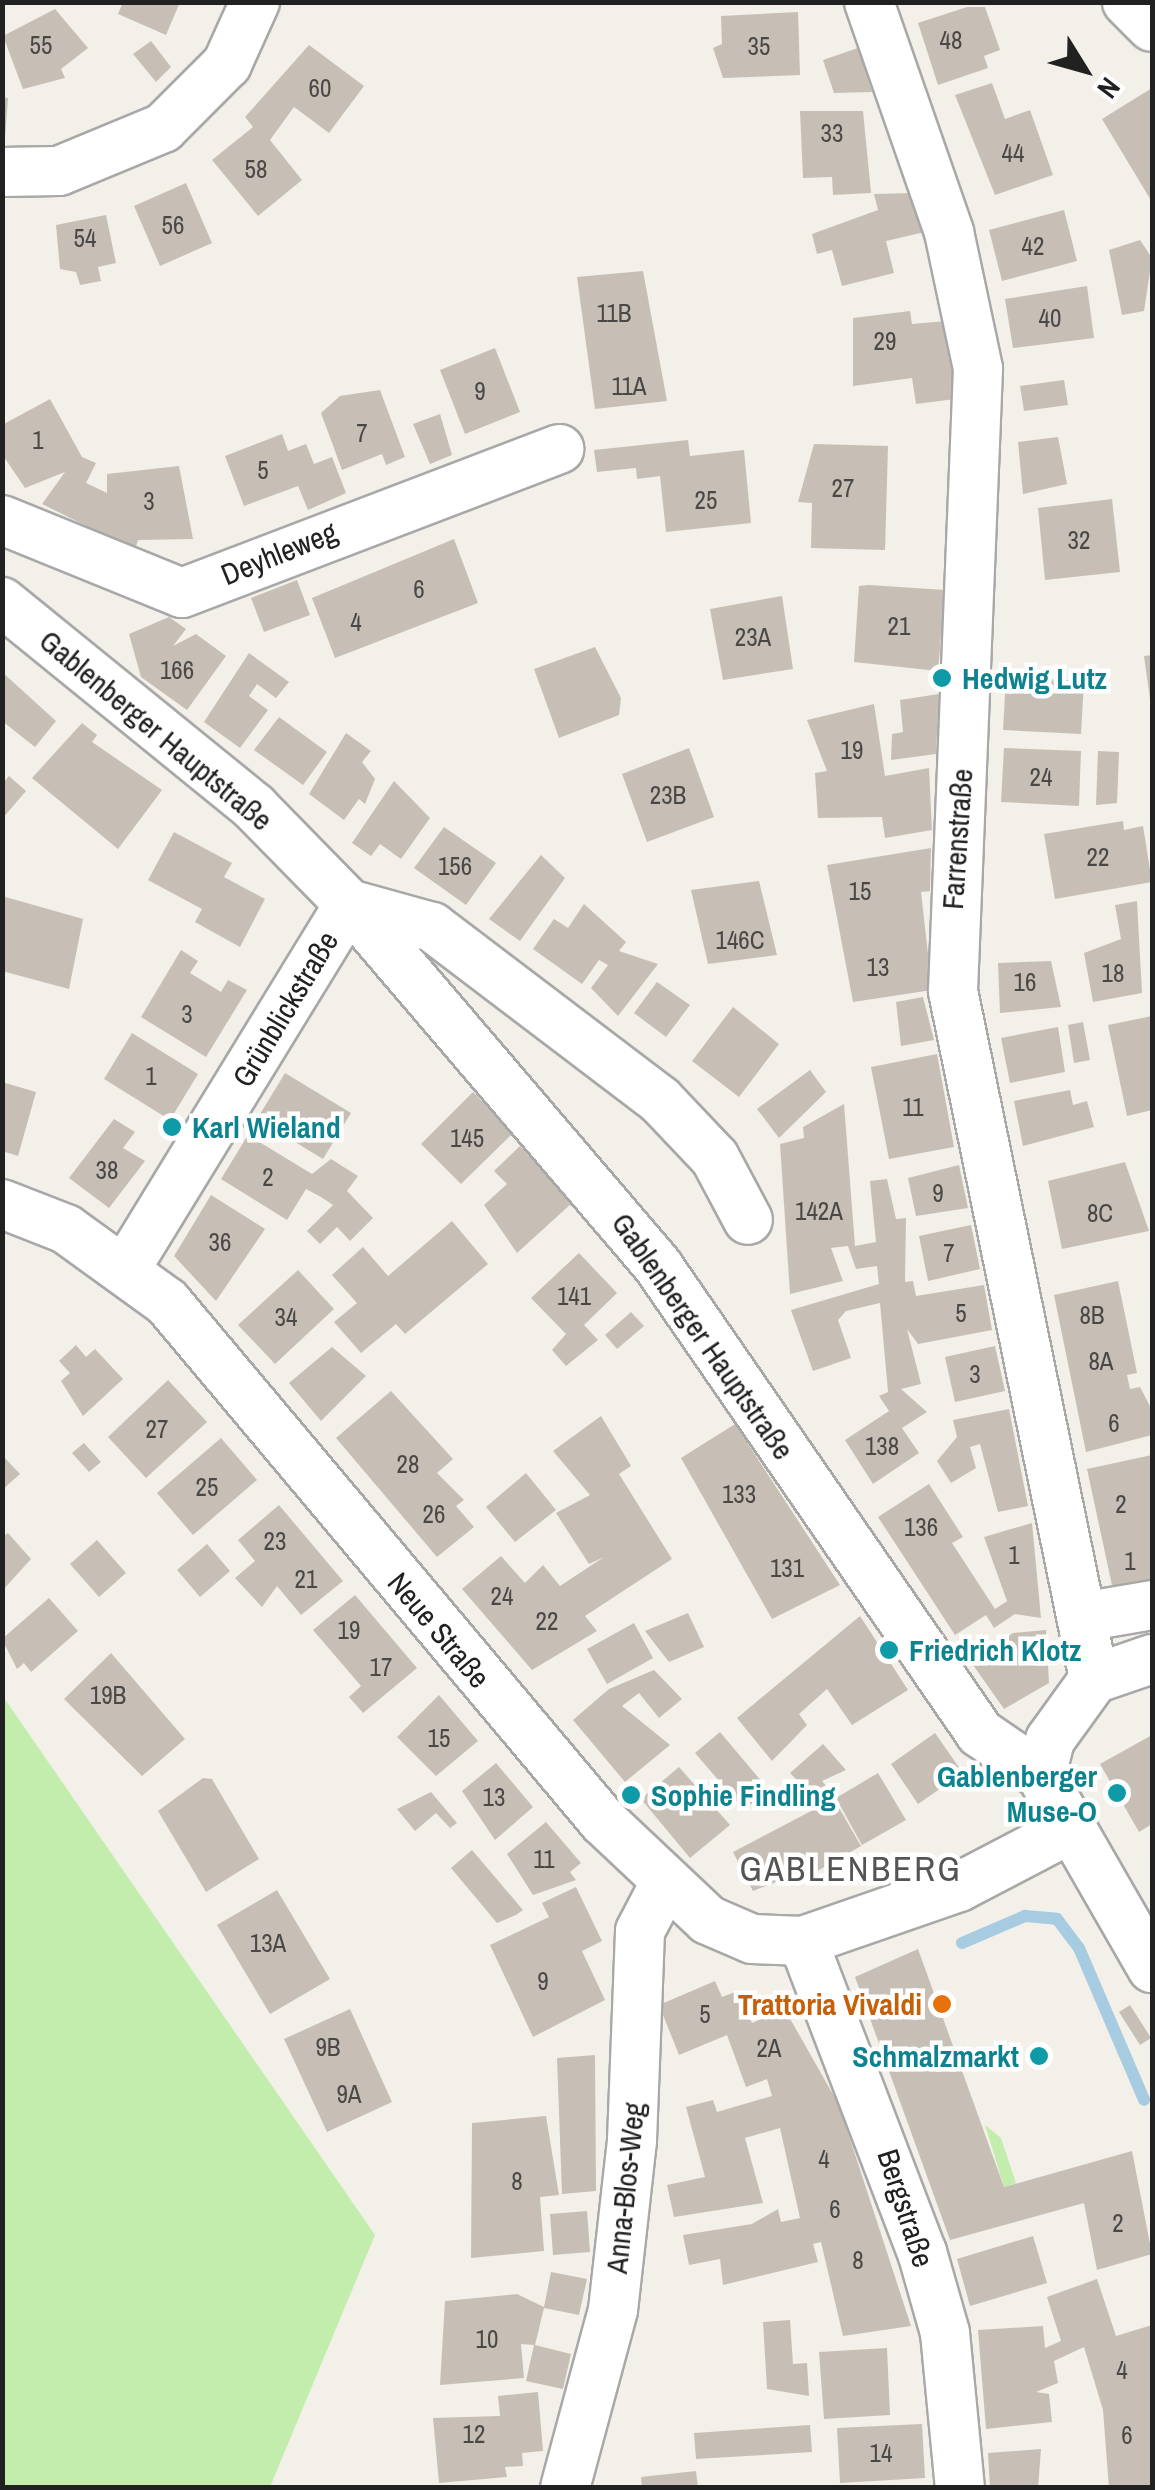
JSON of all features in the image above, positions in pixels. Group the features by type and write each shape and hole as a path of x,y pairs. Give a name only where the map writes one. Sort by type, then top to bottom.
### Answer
{"street":[{"path":"2,172 59,171 163,128 227,64 255,2"},
{"name":"Farrenstraße","path":"869,2 949,232 978,369 953,991 1094,1679"},
{"path":"1128,2 1152,27"},
{"name":"Deyhleweg","path":"2,520 182,593 559,448"},
{"name":"Gablenberger Hauptstraße","path":"2,602 254,807 350,904 658,1266 980,1733 1040,1776"},
{"name":"Gablenberger Hauptstraße","path":"350,904 432,927 660,1100 715,1158 748,1220"},
{"name":"Grünblickstraße","path":"126,1268 350,904"},
{"name":"Neue Straße","path":"2,1204 126,1268 246,1388 379,1560 663,1887 752,1939 803,1941 918,1894 959,1886 1066,1831"},
{"path":"1082,1617 1152,1605"},
{"path":"1152,1658 1094,1679 1050,1740 1040,1776 1066,1831 1152,1968"},
{"name":"Anna-Blos-Weg","path":"565,2488 612,2310 632,2140 640,1931 663,1887"},
{"name":"Bergstraße","path":"803,1941 936,2300 960,2488"}],"green space":[{"path":"2,1695 375,2235 270,2487 3,2487"},
{"path":"985,2125 1001,2138 1016,2183 1004,2187"}],"building":[{"path":"123,2 180,2 166,35 118,14"},
{"path":"967,7 985,7 1000,50 984,56 988,68 938,85 918,23"},
{"path":"55,9 88,48 61,69 65,78 23,89 3,36"},
{"path":"798,12 800,75 723,78 713,48 722,44 721,16"},
{"path":"151,41 171,67 156,82 133,54"},
{"path":"309,45 364,86 329,133 294,107 270,140 302,180 258,216 212,160 253,127 245,117"},
{"path":"858,48 872,92 834,93 823,60"},
{"path":"992,83 1005,119 1030,110 1053,175 995,195 955,95"},
{"path":"1152,88 1152,202 1102,119"},
{"path":"2,97 8,98 5,137 2,136"},
{"path":"800,111 863,111 871,193 833,195 832,177 803,178"},
{"path":"186,183 212,243 160,266 134,206"},
{"path":"915,193 925,232 886,241 894,273 842,286 832,250 817,254 812,234 878,210 874,194"},
{"path":"1064,210 1077,261 1002,281 989,230"},
{"path":"106,215 116,263 98,267 101,281 80,285 76,272 60,269 56,225"},
{"path":"1140,240 1152,258 1144,311 1122,315 1109,250"},
{"path":"643,271 667,401 595,409 577,277"},
{"path":"1087,286 1094,338 1013,348 1005,299"},
{"path":"910,311 912,324 947,321 955,399 916,404 912,378 853,386 853,318"},
{"path":"495,348 520,412 465,434 440,370"},
{"path":"1064,380 1068,405 1024,411 1020,386"},
{"path":"380,390 405,457 386,465 382,454 342,470 321,413 340,396"},
{"path":"50,399 82,457 96,463 86,483 107,493 107,474 179,466 193,539 138,540 135,550 42,504 65,472 25,488 2,454 2,425"},
{"path":"440,414 452,455 430,464 413,424"},
{"path":"282,434 288,451 306,444 314,464 332,457 346,493 308,510 298,486 244,506 225,456"},
{"path":"1058,437 1067,484 1023,494 1018,442"},
{"path":"688,440 690,456 744,450 751,523 666,532 660,476 637,479 636,468 597,472 594,450"},
{"path":"814,444 888,446 885,550 811,548 812,503 798,502"},
{"path":"1112,499 1120,572 1045,580 1038,508"},
{"path":"454,539 478,603 335,658 312,598"},
{"path":"297,580 310,615 264,632 251,598"},
{"path":"859,586 945,590 938,671 854,662"},
{"path":"782,596 793,669 723,680 710,609"},
{"path":"169,617 186,629 173,646 196,634 226,656 187,710 141,677 129,634"},
{"path":"595,647 621,698 619,715 559,738 534,669"},
{"path":"249,653 289,682 276,698 257,684 249,696 268,710 240,748 204,722"},
{"path":"1152,655 1152,699 1150,699 1144,656"},
{"path":"2,672 56,721 35,747 2,721"},
{"path":"1006,677 1084,681 1081,734 1003,730"},
{"path":"939,694 936,754 891,760 892,734 903,732 900,700"},
{"path":"874,704 885,776 929,768 932,830 885,838 882,817 818,818 815,773 827,771 807,720"},
{"path":"279,717 327,752 303,785 254,750"},
{"path":"82,723 97,735 92,742 162,790 118,849 32,778"},
{"path":"346,733 371,751 362,762 375,779 365,804 359,799 344,820 309,794"},
{"path":"689,748 714,817 647,842 622,774"},
{"path":"1004,748 1081,751 1079,806 1001,802"},
{"path":"1098,751 1119,752 1117,803 1096,805"},
{"path":"9,776 26,791 2,819 2,784"},
{"path":"394,781 430,818 401,859 380,844 371,856 352,843"},
{"path":"1123,821 1124,830 1143,826 1152,882 1055,899 1044,834"},
{"path":"444,827 496,863 466,905 414,868"},
{"path":"174,832 232,863 224,877 265,899 240,947 195,922 202,909 148,880"},
{"path":"931,848 930,891 921,892 932,990 853,1002 827,865"},
{"path":"541,855 565,878 520,941 489,919"},
{"path":"759,881 777,955 708,964 691,890"},
{"path":"2,896 83,919 69,989 2,971"},
{"path":"1137,901 1142,993 1093,1002 1084,953 1121,939 1115,905"},
{"path":"584,904 626,942 619,951 658,964 618,1016 591,988 608,965 599,960 582,984 533,949 554,919 568,928"},
{"path":"181,950 198,961 190,973 221,992 228,980 247,990 206,1057 141,1017"},
{"path":"1051,961 1061,1007 1000,1013 998,963"},
{"path":"657,982 690,1005 666,1037 634,1013"},
{"path":"923,997 934,1040 901,1046 896,1002"},
{"path":"733,1007 779,1044 739,1097 692,1061"},
{"path":"1152,1016 1152,1110 1127,1116 1108,1025"},
{"path":"1083,1022 1090,1060 1074,1063 1068,1025"},
{"path":"1058,1027 1065,1072 1010,1083 1001,1038"},
{"path":"132,1033 198,1074 170,1120 104,1079"},
{"path":"937,1054 954,1147 889,1159 871,1067"},
{"path":"810,1070 826,1092 779,1138 757,1109"},
{"path":"285,1073 351,1113 323,1159 257,1119"},
{"path":"2,1082 36,1092 18,1156 2,1151"},
{"path":"1070,1090 1073,1105 1087,1101 1094,1127 1023,1146 1014,1101"},
{"path":"473,1092 513,1133 461,1184 421,1144"},
{"path":"844,1104 855,1246 876,1242 870,1181 887,1179 896,1219 906,1218 905,1282 913,1281 916,1296 984,1285 992,1330 918,1344 907,1329 921,1384 901,1389 927,1412 902,1428 919,1453 873,1484 845,1440 889,1411 879,1396 888,1392 880,1303 846,1311 838,1320 851,1358 813,1371 791,1310 879,1284 877,1266 856,1269 848,1246 831,1248 843,1281 790,1294 780,1144 804,1138 803,1127"},
{"path":"114,1119 135,1132 123,1148 145,1161 109,1208 69,1178"},
{"path":"248,1135 312,1174 331,1159 358,1176 347,1191 373,1218 350,1241 337,1227 320,1244 307,1231 333,1205 321,1197 306,1189 287,1220 221,1179"},
{"path":"520,1146 572,1203 517,1253 484,1205 507,1184 494,1171"},
{"path":"1125,1162 1149,1231 1062,1249 1048,1181"},
{"path":"959,1165 968,1208 916,1216 908,1178"},
{"path":"211,1195 265,1229 216,1301 174,1256"},
{"path":"452,1221 488,1264 405,1334 396,1324 361,1353 334,1322 357,1303 332,1275 363,1247 388,1276"},
{"path":"971,1225 980,1269 928,1281 919,1236"},
{"path":"579,1253 617,1293 584,1325 598,1340 566,1366 552,1350 566,1334 531,1298"},
{"path":"298,1270 334,1309 275,1364 238,1325"},
{"path":"1118,1281 1137,1373 1127,1375 1130,1389 1140,1387 1152,1410 1152,1435 1086,1452 1054,1295"},
{"path":"631,1312 644,1326 617,1349 605,1335"},
{"path":"76,1345 86,1357 95,1349 123,1379 83,1416 61,1381 70,1373 59,1361"},
{"path":"995,1346 1005,1391 955,1402 945,1357"},
{"path":"332,1347 366,1376 321,1421 289,1383"},
{"path":"168,1380 207,1422 146,1478 108,1437"},
{"path":"391,1391 453,1459 437,1473 464,1500 456,1506 474,1527 437,1557 336,1438"},
{"path":"1009,1409 1028,1506 998,1512 980,1444 970,1447 976,1468 951,1483 937,1461 957,1437 953,1420"},
{"path":"601,1416 631,1466 619,1474 672,1559 585,1616 597,1631 532,1670 462,1589 501,1556 525,1583 543,1565 560,1586 604,1557 589,1564 556,1513 590,1495 553,1451"},
{"path":"735,1424 840,1585 772,1619 681,1458"},
{"path":"221,1438 257,1480 193,1535 157,1493"},
{"path":"84,1443 101,1462 89,1472 72,1453"},
{"path":"2,1455 20,1474 2,1490"},
{"path":"1152,1455 1152,1582 1113,1590 1087,1469"},
{"path":"526,1473 556,1510 515,1542 486,1507"},
{"path":"929,1484 963,1537 952,1543 995,1609 1007,1601 984,1537 1032,1523 1041,1618 1015,1614 994,1628 986,1615 955,1635 878,1517"},
{"path":"279,1505 343,1581 301,1615 277,1586 262,1607 235,1578 255,1561 238,1540"},
{"path":"8,1533 31,1559 2,1591 2,1537"},
{"path":"97,1540 126,1573 99,1597 70,1564"},
{"path":"207,1544 230,1571 200,1597 177,1570"},
{"path":"355,1595 417,1668 363,1713 349,1697 361,1686 313,1630"},
{"path":"49,1598 78,1631 31,1672 24,1663 17,1669 2,1639"},
{"path":"688,1613 704,1647 669,1662 645,1631"},
{"path":"860,1616 908,1690 852,1725 827,1689 799,1714 807,1725 772,1761 737,1718"},
{"path":"634,1623 653,1658 607,1684 587,1649"},
{"path":"1046,1630 1049,1683 1004,1709 971,1662 1013,1633"},
{"path":"111,1653 185,1739 142,1776 64,1699"},
{"path":"654,1670 682,1699 659,1718 639,1693 622,1706 670,1745 625,1782 573,1720 609,1689"},
{"path":"439,1695 478,1741 436,1776 397,1737"},
{"path":"720,1732 768,1789 744,1810 695,1753"},
{"path":"935,1733 963,1773 918,1804 891,1764"},
{"path":"1152,1735 1152,1824 1139,1832 1100,1764"},
{"path":"823,1744 846,1770 822,1781 831,1792 819,1802 790,1773"},
{"path":"496,1763 533,1807 495,1840 462,1791"},
{"path":"679,1767 730,1825 690,1858 641,1799"},
{"path":"878,1773 906,1820 862,1845 836,1798"},
{"path":"203,1778 212,1779 259,1859 206,1892 158,1811"},
{"path":"431,1792 457,1823 450,1828 436,1813 415,1831 397,1809"},
{"path":"834,1799 861,1846 807,1877 803,1871 753,1891 733,1852"},
{"path":"546,1822 581,1863 570,1872 576,1880 533,1895 507,1854"},
{"path":"472,1850 523,1910 497,1923 451,1868"},
{"path":"576,1887 602,1941 582,1951 605,2000 533,2037 490,1945 549,1917 542,1903"},
{"path":"277,1890 330,1979 270,2014 217,1925"},
{"path":"918,1949 1004,2187 1132,2151 1152,2254 1097,2270 1084,2203 950,2240 855,1977"},
{"path":"715,1981 722,1997 738,1991 752,2023 784,2008 839,2105 911,2326 843,2336 821,2242 813,2244 818,2262 723,2285 720,2259 689,2265 683,2235 752,2224 778,2209 781,2222 800,2218 780,2128 745,2138 763,2203 674,2217 667,2185 705,2177 686,2107 713,2100 717,2112 772,2096 767,2079 746,2087 727,2035 679,2055 659,2005"},
{"path":"1130,2005 1151,2038 1140,2045 1119,2012"},
{"path":"350,2009 392,2102 327,2132 284,2039"},
{"path":"595,2055 596,2191 562,2194 557,2058"},
{"path":"546,2116 559,2195 540,2197 544,2251 471,2258 472,2123"},
{"path":"587,2211 590,2252 553,2255 550,2214"},
{"path":"1033,2236 1047,2283 970,2306 957,2259"},
{"path":"551,2272 587,2279 579,2315 544,2308 535,2345 571,2354 563,2389 526,2381 534,2345 521,2344 524,2378 440,2385 445,2301 517,2294 544,2307"},
{"path":"1097,2279 1116,2336 1152,2325 1152,2488 1109,2488 1103,2410 1084,2347 1054,2361 1058,2383 1036,2392 1049,2394 1052,2422 986,2429 978,2330 1043,2326 1045,2348 1061,2341 1047,2297"},
{"path":"790,2320 793,2364 807,2363 809,2396 767,2389 763,2322"},
{"path":"887,2348 890,2415 824,2419 819,2352"},
{"path":"538,2392 543,2451 522,2453 523,2466 505,2467 507,2477 439,2483 433,2418 500,2416 498,2396"},
{"path":"922,2424 925,2478 840,2483 837,2428"},
{"path":"810,2425 812,2452 696,2459 694,2433"},
{"path":"1041,2449 1038,2488 990,2488 988,2453"},
{"path":"696,2471 698,2488 642,2488 641,2477"}],"waterway":[{"path":"962,1943 1025,1916 1057,1919 1079,1948 1144,2100"}],"place":[{"name":"Hedwig Lutz","path":"942,678"},
{"name":"Karl Wieland","path":"172,1127"},
{"name":"Friedrich Klotz","path":"889,1650"},
{"name":"Gablenberger Muse-O","path":"1117,1793"},
{"name":"Sophie Findling","path":"631,1795"},
{"name":"Trattoria Vivaldi","path":"942,2004"},
{"name":"Schmalzmarkt","path":"1039,2056"}],"district":[{"name":"GABLENBERG","path":"851,1869"}]}
